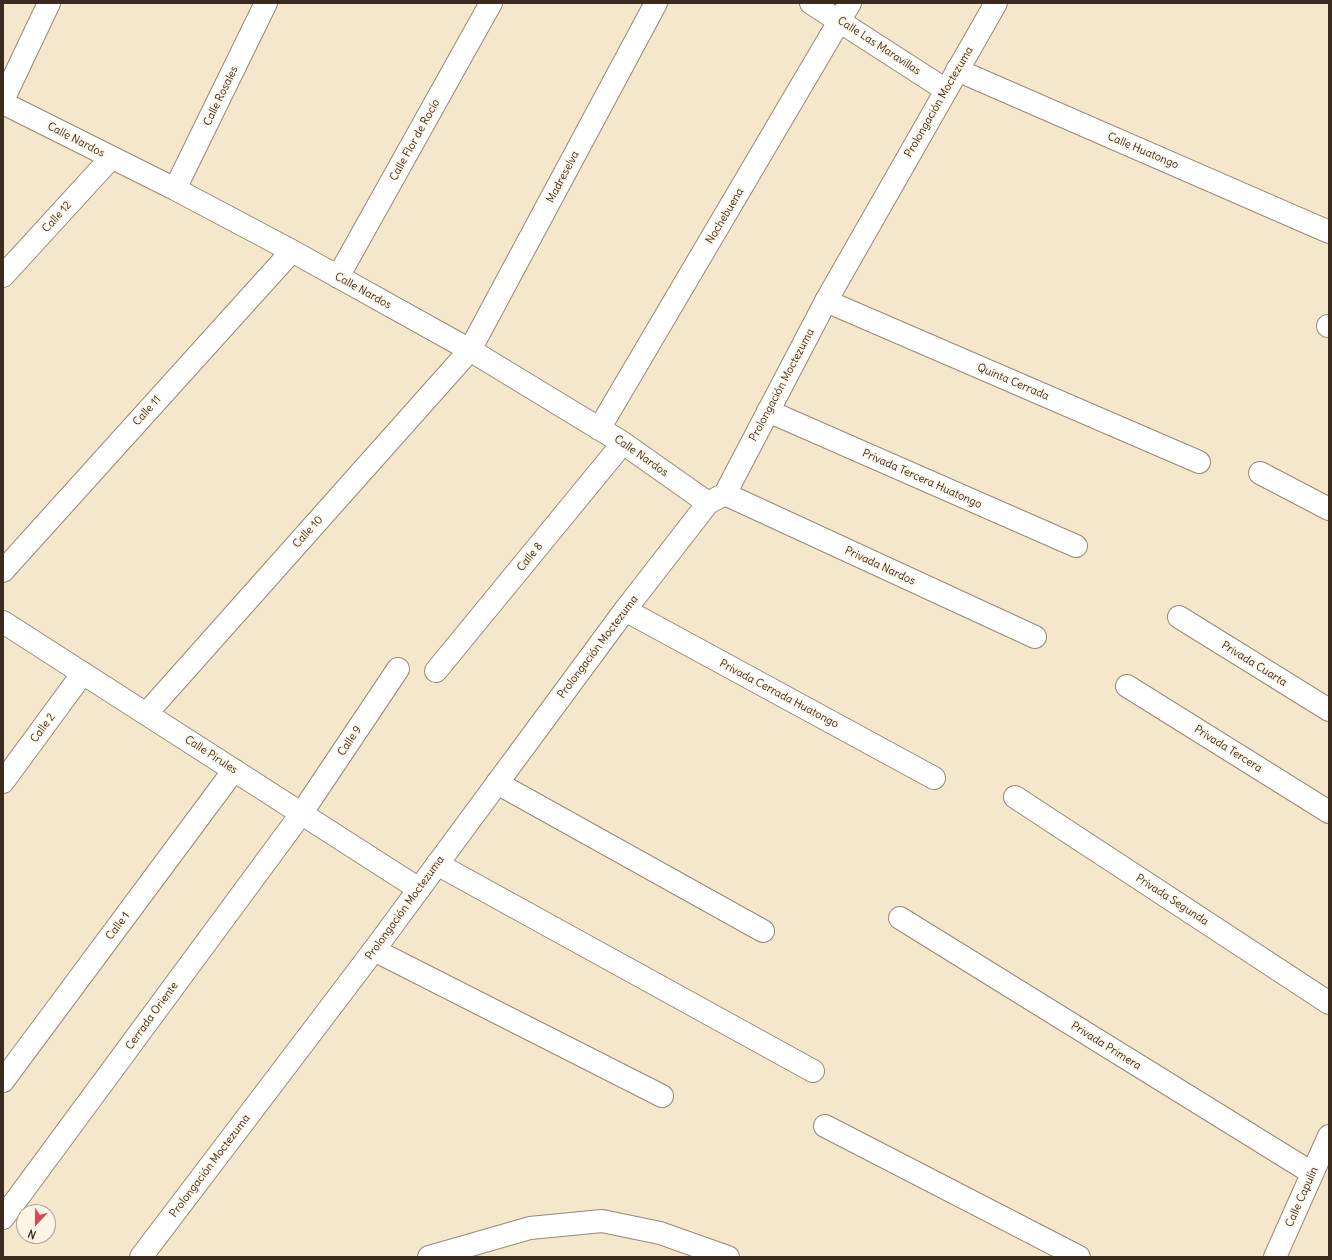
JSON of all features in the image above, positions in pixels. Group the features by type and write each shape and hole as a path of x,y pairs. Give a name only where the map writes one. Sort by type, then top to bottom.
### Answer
{"street":[{"path":"3,102 49,3"},
{"name":"Calle Rosales","path":"175,189 266,3"},
{"name":"Calle Flor de Rocío","path":"338,277 491,3"},
{"name":"Madreselva","path":"470,350 656,3"},
{"name":"Calle Las Maravillas","path":"811,3 844,12 946,90"},
{"name":"Prolongación Moctezuma","path":"141,1257 374,950 625,610 716,499 768,411 826,301 996,3"},
{"name":"Nochebuena","path":"599,429 844,12"},
{"name":"Calle Huatongo","path":"957,70 1329,232"},
{"name":"Calle Nardos","path":"3,102 111,158 175,189 292,251 470,350 716,499"},
{"name":"Calle 12","path":"3,276 111,158"},
{"name":"Calle 11","path":"3,571 292,251"},
{"name":"Quinta Cerrada","path":"826,301 1199,462"},
{"name":"Calle 10","path":"146,714 470,350"},
{"name":"Privada Tercera Huatongo","path":"768,411 1076,546"},
{"name":"Calle 8","path":"436,671 623,443"},
{"path":"1260,473 1329,509"},
{"name":"Privada Nardos","path":"716,499 1035,637"},
{"name":"Privada Cerrada Huatongo","path":"625,610 934,778"},
{"name":"Privada Cuarta","path":"1179,617 1329,710"},
{"name":"Calle Pirules","path":"3,622 419,889"},
{"name":"Calle 9","path":"301,814 398,669"},
{"name":"Calle 2","path":"3,782 83,673"},
{"name":"Privada Tercera","path":"1127,686 1329,812"},
{"name":"Calle 1","path":"3,1081 234,770"},
{"path":"497,783 763,931"},
{"name":"Privada Segunda","path":"1015,797 1329,1003"},
{"name":"Cerrada Oriente","path":"3,1218 301,814"},
{"path":"437,864 813,1071"},
{"name":"Privada Primera","path":"900,918 1312,1174"},
{"path":"374,950 662,1096"},
{"path":"825,1126 1079,1257"},
{"name":"Calle Capulín","path":"1275,1257 1329,1136"},
{"path":"429,1257 530,1228 602,1221 660,1234 728,1257"}]}
